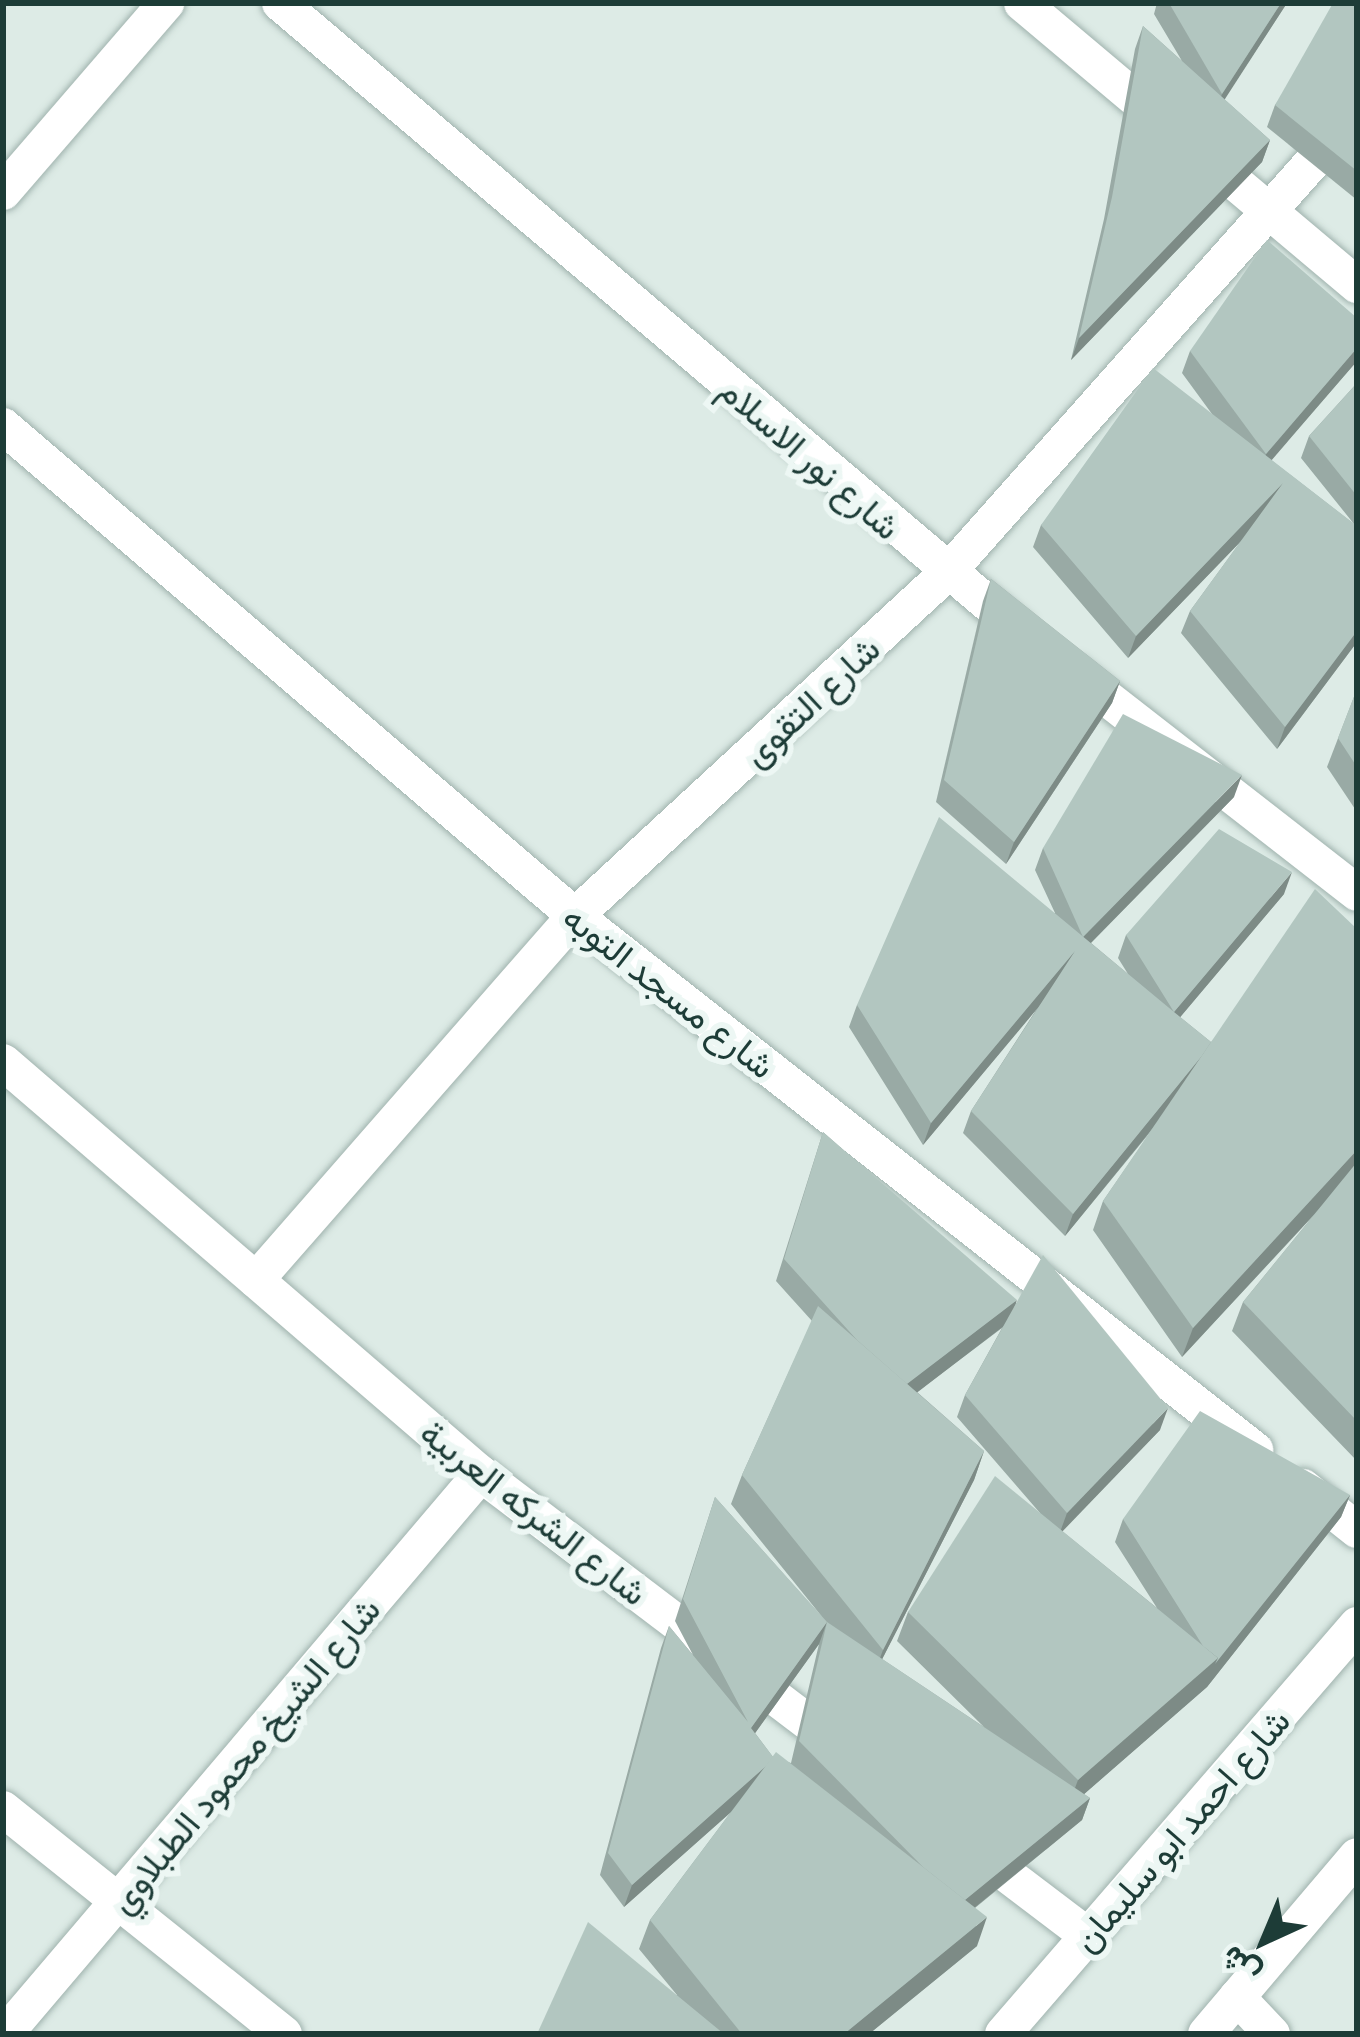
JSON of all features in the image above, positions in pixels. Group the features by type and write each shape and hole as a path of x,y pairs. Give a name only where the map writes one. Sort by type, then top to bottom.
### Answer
{"street":[{"path":"3,192 166,3"},
{"name":"شارع نور الاسلام","path":"280,3 947,574 1357,893"},
{"path":"1022,3 1269,216 1357,285"},
{"name":"شارع التقوى","path":"256,1280 575,916 947,574 1357,112"},
{"name":"شارع مسجد التوبه","path":"3,426 575,916 1357,1530"},
{"name":"شارع الشركه العربية","path":"3,1062 481,1474 881,1778"},
{"name":"شارع الشيخ محمود الطبلاوي","path":"4,2034 481,1474"},
{"name":"شارع احمد ابو سليمان","path":"1003,2034 1357,1625"},
{"path":"3,1809 114,1905 284,2034"},
{"path":"938,1821 1088,1936"},
{"path":"1206,2034 1357,1856"},
{"path":"1238,1997 1272,2034"}],"building":[{"path":"1169,3 1281,3 1222,94"},
{"path":"1333,3 1357,3 1357,171 1275,105"},
{"path":"1143,26 1270,140 1079,338 1112,197"},
{"path":"1267,240 1357,318 1357,348 1266,454 1190,351"},
{"path":"1153,368 1357,526 1357,631 1285,727 1190,611 1283,483 1136,636 1041,525"},
{"path":"1357,383 1357,496 1309,436"},
{"path":"991,579 1120,681 1014,842 944,780"},
{"path":"1357,689 1357,767 1338,738"},
{"path":"1123,714 1242,775 1083,937 1043,848"},
{"path":"939,817 1211,1042 1073,1214 971,1111 1075,951 931,1123 857,1005"},
{"path":"1219,829 1292,872 1174,1012 1126,935"},
{"path":"1315,889 1357,929 1357,1150 1193,1328 1103,1201"},
{"path":"823,1132 1017,1300 907,1384 857,1340 784,1259"},
{"path":"1357,1162 1357,1421 1243,1302"},
{"path":"1043,1255 1168,1408 1067,1513 965,1395"},
{"path":"818,1306 984,1451 883,1650 742,1475"},
{"path":"1200,1411 1350,1495 1215,1664 1218,1658 1203,1646 1123,1519"},
{"path":"995,1476 1218,1658 1078,1780 908,1612"},
{"path":"715,1497 827,1622 751,1728 773,1757 632,1885 608,1853 669,1626 748,1722 683,1599"},
{"path":"827,1622 1090,1798 965,1900 923,1867 799,1741"},
{"path":"776,1752 987,1917 844,2034 742,2034 650,1920"},
{"path":"588,1922 724,2034 537,2034"}]}
